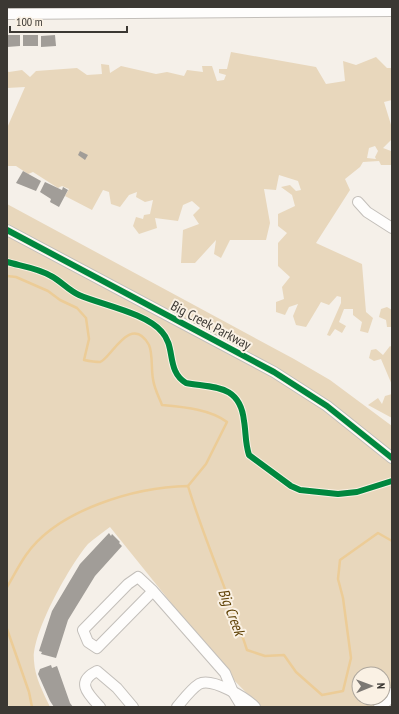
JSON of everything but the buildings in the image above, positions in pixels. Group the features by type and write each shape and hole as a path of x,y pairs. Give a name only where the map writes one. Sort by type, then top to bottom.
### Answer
{"main road":[{"path":"380,707 392,694"}],"street":[{"path":"7,14 174,10 392,11"},
{"path":"358,202 367,212 392,228"},
{"name":"Big Creek Parkway","path":"7,230 274,372 327,406 392,458"},
{"path":"153,591 97,648 88,642 83,630 128,584 138,577 153,591 224,673 242,707"},
{"path":"100,707 86,690 85,682 88,676 97,672 117,688 133,707"},
{"path":"177,707 199,684 206,682 214,684 247,699 255,707"}],"shaded area":[{"path":"231,52 316,67 326,84 345,81 343,61 356,65 376,57 387,68 392,68 392,100 384,102 392,128 392,139 383,148 391,151 391,165 381,165 379,161 363,162 360,167 345,179 350,190 316,243 362,264 366,312 373,318 368,333 360,331 362,322 353,315 353,309 344,309 339,322 346,326 342,333 335,329 330,336 327,335 341,303 341,297 337,296 329,305 321,302 306,327 296,325 293,316 298,304 289,307 285,315 276,312 276,302 284,299 282,287 290,277 278,266 278,243 287,233 278,226 278,214 295,206 292,195 281,187 290,185 296,191 301,190 298,181 279,175 276,190 264,189 270,223 266,240 230,240 221,258 214,254 216,240 195,263 181,263 183,230 199,224 193,215 200,208 192,201 183,205 178,221 155,218 157,228 139,234 133,226 136,217 143,219 144,215 150,214 153,200 145,202 136,197 137,192 129,195 120,207 111,204 109,192 103,190 92,210 65,196 69,189 62,186 58,188 33,172 28,174 16,166 7,166 7,128 25,87 7,88 7,71 22,70 30,77 36,71 77,68 87,75 102,74 101,64 109,65 110,73 121,66 156,74 167,72 184,76 187,70 203,72 202,66 212,66 217,81 224,80 226,75 219,73 219,69 227,69","holes":["375,146 378,151 375,157 376,159 367,158 369,148"]},
{"path":"7,204 294,359 330,380 392,426 392,694 391,695 391,666 351,666 351,706 380,706 379,707 260,707 230,676 110,527 88,544 80,554 53,600 39,634 35,649 34,661 40,685 50,707 9,707 7,701"},
{"path":"387,307 392,310 392,327 387,327 386,320 379,317 381,309"},
{"path":"390,346 392,347 392,385 381,359 374,361 369,358 371,350 376,349 383,355"},
{"path":"392,394 392,418 368,405 378,398 382,404 385,396"}],"waterway":[{"path":"7,276 16,277 48,291 60,300 77,308 86,318 89,339 84,360 100,362 128,335 135,333 142,336 149,345 155,389 162,405 204,411 227,422 206,464 188,486"},
{"name":"Big Creek","path":"7,587 26,555 40,539 57,525 99,504 122,496 167,487 188,486 247,650 265,656 284,655 296,672 322,695 343,691 351,658 343,598 338,579 340,560 378,533 392,541"},
{"name":"Big Creek","path":"7,629 29,692 32,707"}],"cycle path":[{"path":"7,230 274,372 327,406 392,458"},
{"path":"7,262 46,273 79,295 123,310 155,325 166,338 169,345 173,366 180,378 186,383 216,387 231,394 237,400 242,409 249,455 291,486 300,490 338,494 357,492 392,481"}]}
